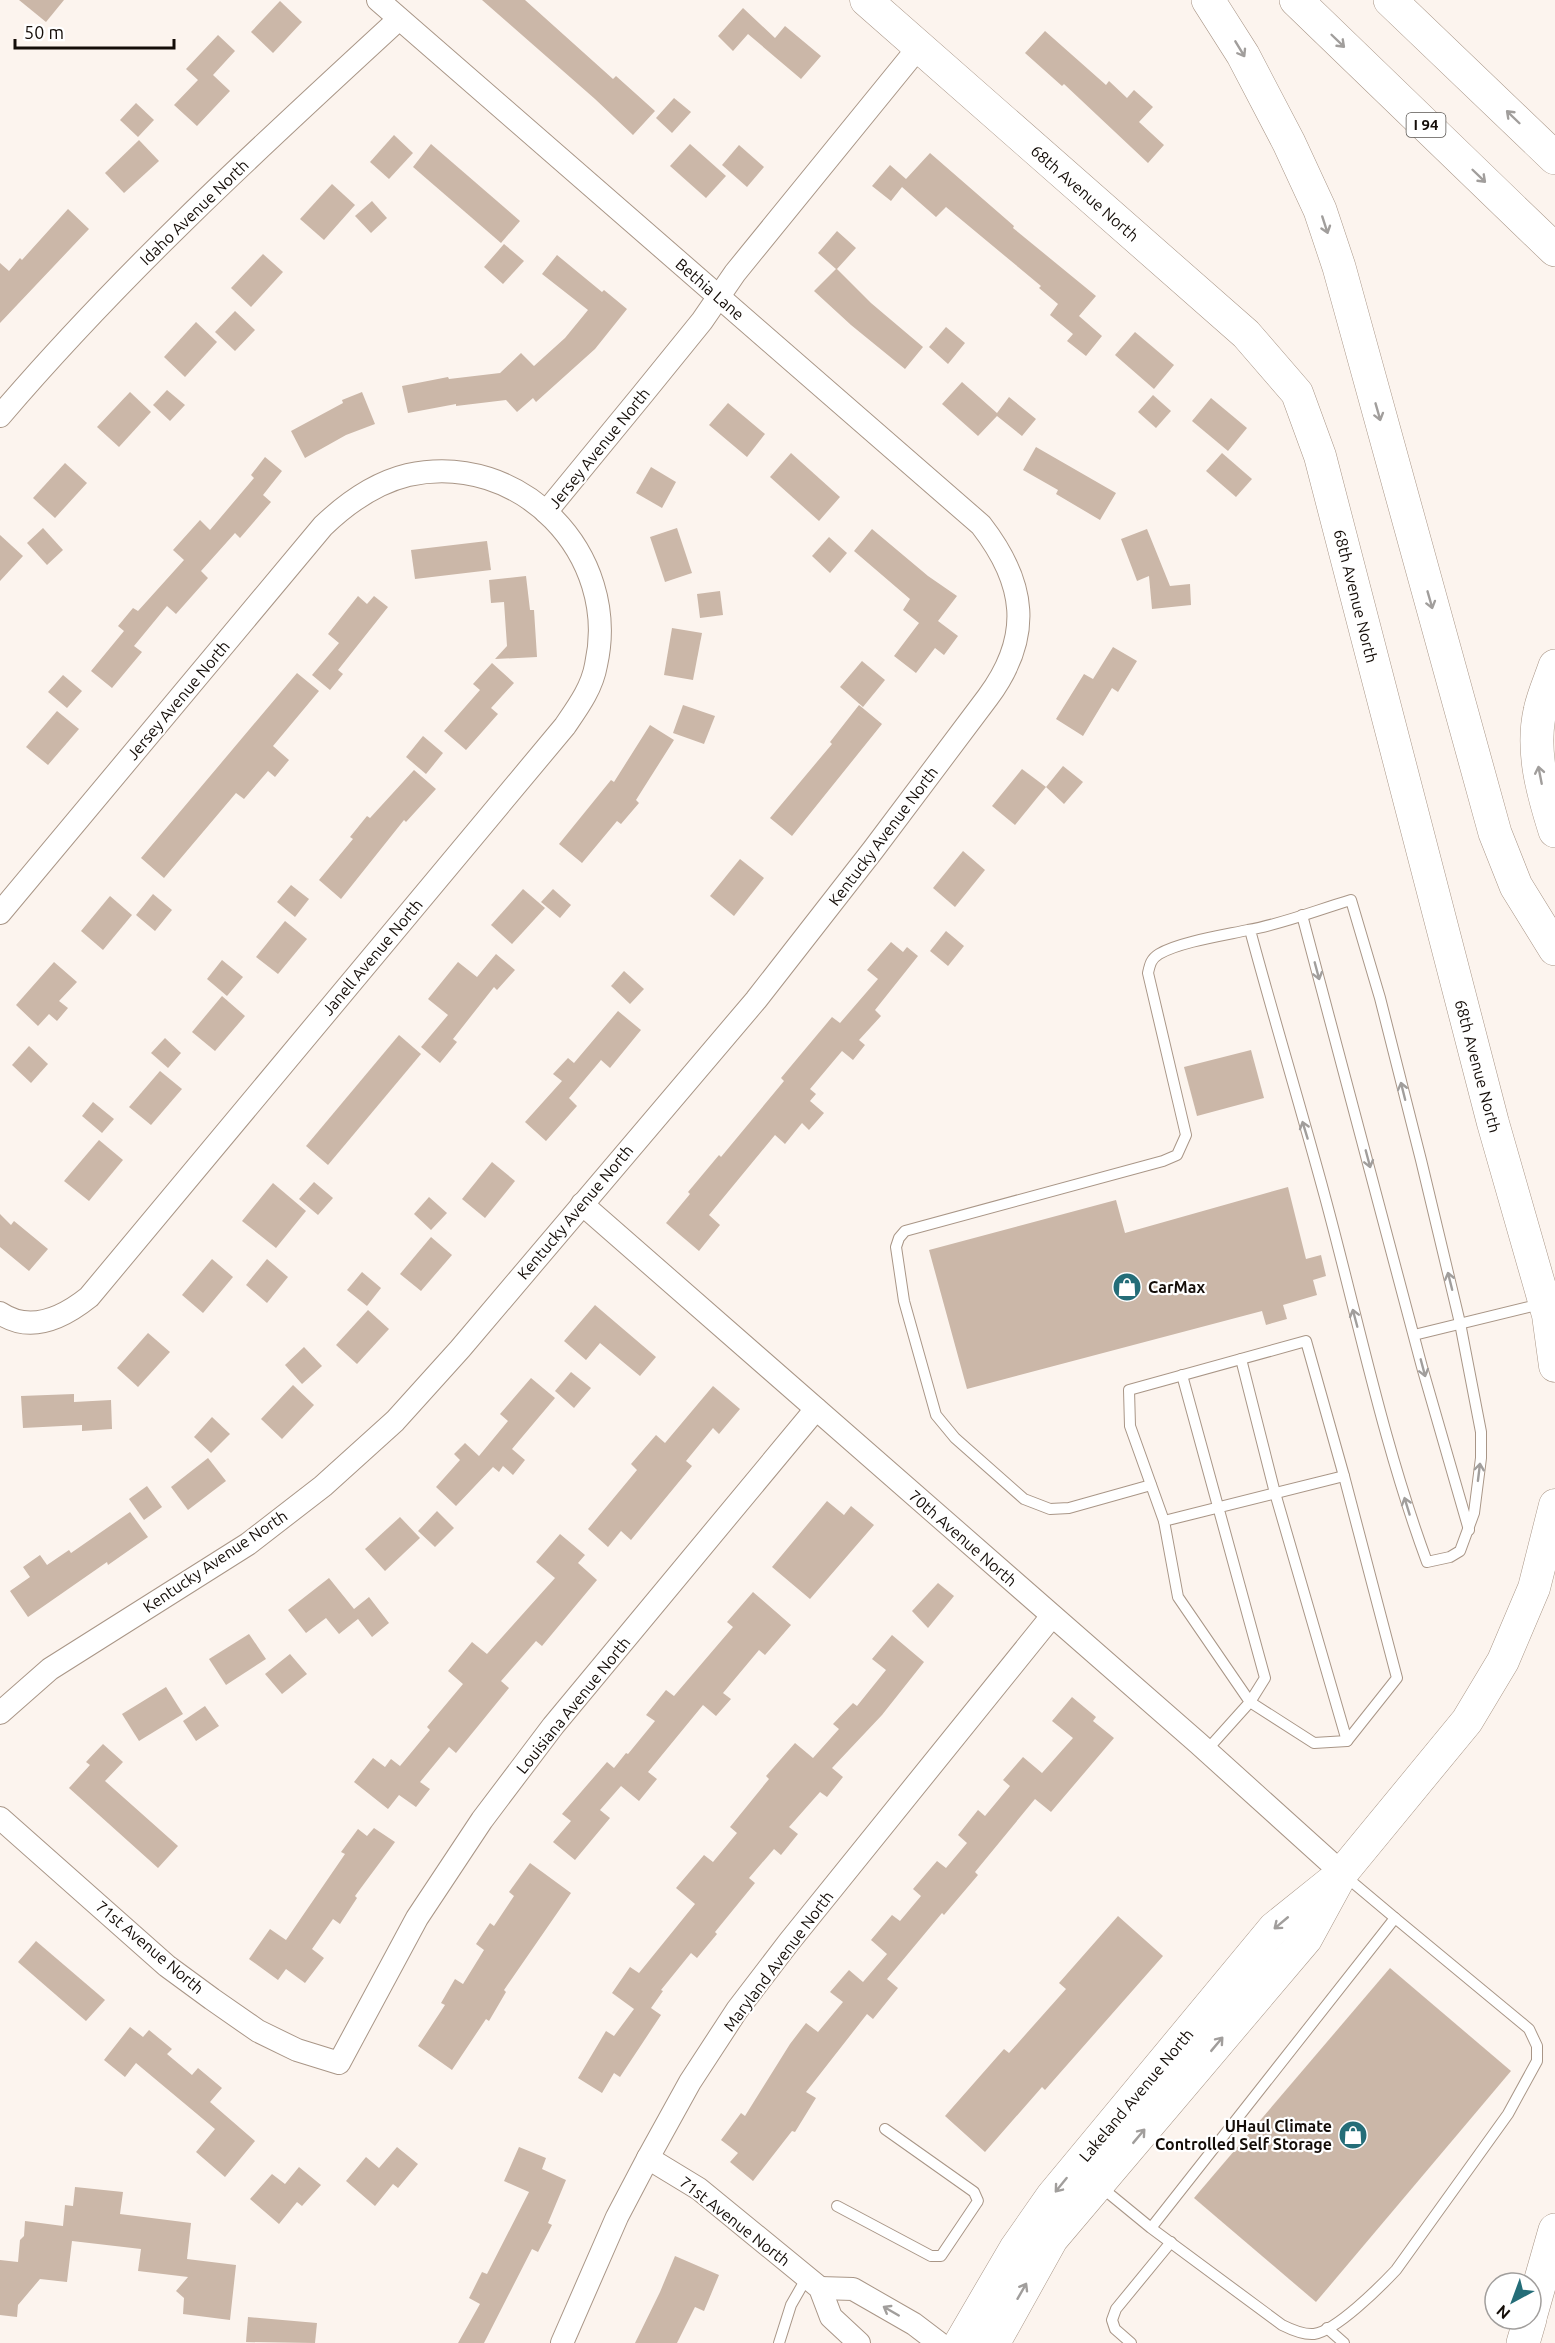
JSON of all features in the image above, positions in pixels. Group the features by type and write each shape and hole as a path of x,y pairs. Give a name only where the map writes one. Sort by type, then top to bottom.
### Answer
{"highway":[{"path":"1208,0 1264,93 1320,210 1339,267 1495,833 1516,886 1555,949"},
{"name":"I 94","path":"1296,0 1555,250"},
{"path":"1390,0 1555,158"},
{"path":"1555,666 1543,697 1537,735 1539,771 1555,831"},
{"path":"1543,2272 1555,2230"}],"street":[{"name":"Bethia Lane","path":"378,0 981,525 998,546 1010,570 1018,596"},
{"name":"68th Avenue North","path":"866,0 1246,334 1298,393 1320,456 1493,1123 1545,1303 1555,1366"},
{"name":"Idaho Avenue North","path":"0,417 27,385 151,254 280,129 399,19"},
{"name":"Jersey Avenue North","path":"0,913 323,526 348,503 377,487 407,476 442,471 475,474 499,481 546,512 642,395 719,297 735,273 918,48"},
{"name":"Janell Avenue North","path":"0,1313 6,1317 29,1323 51,1320 71,1311 89,1296 558,735 584,699 596,667 600,633 598,600 588,568 569,537 546,512"},
{"name":"Kentucky Avenue North","path":"0,1713 50,1669 248,1544 323,1486 395,1421 460,1349 756,1000 988,698 999,682 1012,655 1017,626 1018,596"},
{"name":"70th Avenue North","path":"582,1204 1342,1873"},
{"name":"Louisiana Avenue North","path":"360,2022 417,1918 482,1820 553,1726 816,1409"},
{"name":"Lakeland Avenue North","path":"994,2343 1052,2239 1306,1939 1342,1873 1467,1721 1503,1661 1534,1588 1555,1505"},
{"name":"Maryland Avenue North","path":"562,2343 616,2217 690,2082 737,2010 789,1942 1052,1616"},
{"name":"71st Avenue North","path":"0,1818 167,1966 258,2031 297,2050 339,2063 360,2022"},
{"name":"Lakeland Avenue North","path":"960,2343 1015,2249 1058,2189 1274,1928 1342,1873"},
{"name":"71st Avenue North","path":"648,2158 699,2189 814,2283"},
{"path":"814,2283 831,2317 859,2343"},
{"path":"814,2283 853,2289 914,2324 939,2343"}],"lane":[{"path":"1151,1485 1069,1508 1050,1509 1024,1499 955,1438 936,1415 923,1375 904,1301 896,1247 898,1238 905,1231 1163,1161 1177,1155 1186,1135 1148,973 1151,960 1160,953 1196,942 1227,933 1250,930 1351,900 1380,998 1460,1323 1481,1432 1474,1513 1460,1551 1450,1557 1426,1562 1407,1509 1349,1294 1326,1198 1250,930"},
{"path":"1302,915 1414,1335 1469,1530"},
{"path":"1414,1335 1545,1303"},
{"path":"1306,1341 1397,1678 1347,1741 1314,1743 1250,1702 1178,1597 1164,1521 1130,1426 1129,1390 1182,1375 1306,1341"},
{"path":"1241,1359 1275,1494 1347,1741"},
{"path":"1182,1375 1265,1678 1250,1702 1206,1751"},
{"path":"1164,1521 1344,1476"},
{"path":"1307,2343 1315,2334 1327,2328 1375,2293 1396,2270 1508,2114 1537,2061 1538,2046 1528,2030 1342,1873"},
{"path":"1151,2228 1395,1918"},
{"path":"837,2206 931,2256 941,2256 978,2200 974,2192 885,2129"},
{"path":"1098,2185 1151,2228 1282,2325 1299,2333 1315,2334"},
{"path":"1131,2343 1115,2329 1112,2320 1116,2309 1171,2242"},
{"path":"779,2343 791,2305 814,2283"},
{"path":"1327,2328 1344,2343"}],"building":[{"path":"19,0 64,0 46,22"},
{"path":"482,0 525,0 613,79 616,76 655,111 633,135"},
{"path":"280,1 302,22 273,53 251,32"},
{"path":"743,8 775,38 785,26 821,56 801,79 748,34 733,51 718,36"},
{"path":"1045,31 1106,85 1109,81 1127,98 1134,90 1153,107 1139,122 1164,145 1148,163 1064,84 1062,86 1025,53"},
{"path":"218,35 235,51 213,75 230,91 197,126 174,105 198,80 186,69"},
{"path":"674,98 691,112 672,133 656,118"},
{"path":"136,103 154,120 138,137 120,120"},
{"path":"394,135 413,153 389,179 370,162"},
{"path":"139,140 159,161 124,193 105,173"},
{"path":"431,144 520,221 501,243 413,167"},
{"path":"690,144 726,176 706,198 670,166"},
{"path":"739,145 764,167 747,187 722,165"},
{"path":"930,153 1014,226 1013,228 1096,296 1079,316 1102,336 1086,356 1067,341 1073,334 1050,315 1058,304 1039,288 1041,286 946,207 936,217 902,187 891,201 872,186 890,165 906,179"},
{"path":"332,184 355,205 324,240 300,219"},
{"path":"372,201 387,218 371,233 355,216"},
{"path":"68,209 89,229 0,323 0,263 9,271 20,258 22,260"},
{"path":"837,231 856,248 837,269 871,303 923,347 905,369 814,291 836,269 818,253"},
{"path":"504,244 524,261 503,284 484,267"},
{"path":"263,254 283,272 251,307 231,288"},
{"path":"557,255 602,292 604,290 627,309 595,349 536,402 533,398 517,412 506,400 456,406 456,404 408,413 402,386 448,377 449,379 500,373 521,353 534,366 565,338 588,310 542,274"},
{"path":"235,311 255,330 235,351 215,332"},
{"path":"196,322 217,342 185,377 164,357"},
{"path":"946,327 965,343 948,364 929,347"},
{"path":"1135,332 1174,365 1154,389 1115,355"},
{"path":"962,382 997,413 1009,397 1036,419 1022,436 997,416 978,436 942,404"},
{"path":"167,390 185,405 170,421 153,405"},
{"path":"130,392 151,412 119,447 97,427"},
{"path":"362,392 375,424 346,435 305,458 291,431 343,403 342,400"},
{"path":"1153,395 1171,411 1156,428 1138,412"},
{"path":"1211,398 1247,428 1228,451 1192,421"},
{"path":"728,403 765,434 747,457 709,425"},
{"path":"1036,447 1116,493 1100,520 1056,494 1058,490 1023,470"},
{"path":"791,453 840,497 819,521 770,477"},
{"path":"1222,453 1252,479 1236,497 1206,471"},
{"path":"265,457 282,471 263,495 271,502 240,538 235,533 201,571 208,578 176,614 167,606 134,646 142,652 112,688 91,671 124,631 118,626 133,608 138,611 184,560 173,550 200,520 210,530 254,478 251,475"},
{"path":"65,463 87,483 55,518 33,498"},
{"path":"651,467 676,482 662,508 636,493"},
{"path":"43,528 63,550 47,565 27,543"},
{"path":"677,528 692,573 665,582 650,537"},
{"path":"872,529 928,576 957,596 938,621 958,636 944,655 935,648 916,673 894,656 919,623 903,610 910,599 854,551"},
{"path":"1147,529 1170,586 1190,584 1191,605 1152,609 1149,576 1137,581 1121,539"},
{"path":"0,535 23,556 0,581"},
{"path":"829,537 847,553 830,573 812,556"},
{"path":"487,541 491,570 415,579 411,550"},
{"path":"526,576 530,610 534,610 537,657 495,659 507,646 504,602 491,603 489,580"},
{"path":"720,591 723,615 700,618 697,594"},
{"path":"358,596 367,604 374,596 388,607 338,670 343,674 330,690 312,675 339,643 328,634"},
{"path":"672,628 702,633 693,680 664,675"},
{"path":"1113,647 1137,661 1118,692 1112,688 1083,736 1056,719 1084,674 1093,679"},
{"path":"862,661 885,680 863,707 840,687"},
{"path":"492,663 514,683 491,708 498,714 466,750 444,731 480,690 473,684"},
{"path":"297,673 319,691 273,746 289,760 275,777 268,771 244,799 236,793 164,878 141,858"},
{"path":"63,675 82,691 67,708 48,692"},
{"path":"683,705 715,716 704,744 673,733"},
{"path":"859,705 882,724 792,836 770,818 832,744 830,742"},
{"path":"57,711 79,729 48,765 26,747"},
{"path":"650,725 674,740 636,800 639,803 621,824 617,821 582,863 559,844 611,780 614,782"},
{"path":"423,736 443,753 426,774 406,757"},
{"path":"1063,766 1083,782 1064,804 1046,787"},
{"path":"1022,769 1046,787 1015,825 992,806"},
{"path":"414,770 436,789 406,822 404,820 341,899 319,880 353,839 350,837 367,816 370,818"},
{"path":"963,851 985,870 955,907 933,888"},
{"path":"740,859 764,878 734,916 710,896"},
{"path":"291,885 309,899 295,917 277,902"},
{"path":"523,889 545,908 512,944 491,925"},
{"path":"553,889 571,905 560,918 541,902"},
{"path":"153,894 172,910 155,931 136,915"},
{"path":"110,896 132,915 103,950 81,931"},
{"path":"285,921 307,939 278,974 256,957"},
{"path":"946,931 964,946 948,966 930,951"},
{"path":"891,942 903,952 907,947 918,956 875,1010 881,1016 859,1040 865,1045 853,1060 842,1051 810,1089 816,1094 810,1101 824,1113 809,1130 802,1123 785,1144 775,1135 709,1215 720,1225 699,1251 666,1223 690,1194 688,1192 719,1155 721,1157 784,1081 781,1078 832,1017 840,1023 878,979 867,970"},
{"path":"496,954 515,970 497,990 494,987 453,1039 457,1042 440,1063 421,1047 448,1015 428,999 458,962 477,977"},
{"path":"222,960 243,977 227,996 207,979"},
{"path":"54,962 77,982 59,1001 68,1008 57,1021 49,1014 38,1026 16,1005"},
{"path":"624,971 644,989 630,1004 611,986"},
{"path":"222,996 245,1016 215,1051 192,1032"},
{"path":"618,1011 641,1030 610,1068 601,1060 569,1098 577,1106 546,1141 525,1122 562,1081 553,1074 568,1058 574,1063"},
{"path":"399,1035 421,1054 328,1165 306,1146"},
{"path":"165,1038 181,1053 168,1068 151,1053"},
{"path":"29,1046 48,1064 31,1083 12,1065"},
{"path":"1251,1050 1264,1098 1197,1116 1184,1067"},
{"path":"160,1071 182,1089 151,1125 129,1107"},
{"path":"93,1102 114,1119 102,1133 82,1116"},
{"path":"99,1140 123,1160 89,1201 64,1181"},
{"path":"492,1162 515,1181 485,1218 462,1199"},
{"path":"314,1182 333,1198 318,1215 299,1199"},
{"path":"273,1183 306,1211 276,1248 242,1221"},
{"name":"CarMax","path":"1288,1187 1306,1259 1321,1255 1326,1276 1313,1280 1317,1295 1283,1305 1287,1319 1266,1325 1262,1311 967,1389 929,1250 1116,1200 1125,1233"},
{"path":"429,1197 447,1213 431,1230 414,1214"},
{"path":"0,1214 11,1225 14,1221 48,1249 29,1271 0,1247"},
{"path":"431,1237 452,1255 421,1291 400,1274"},
{"path":"212,1259 233,1277 203,1313 182,1295"},
{"path":"267,1259 288,1277 267,1303 246,1285"},
{"path":"362,1272 381,1288 367,1306 347,1290"},
{"path":"595,1305 656,1357 640,1376 600,1343 586,1360 564,1341"},
{"path":"368,1310 389,1329 357,1364 336,1345"},
{"path":"148,1333 170,1352 138,1387 117,1368"},
{"path":"304,1347 322,1366 302,1384 285,1365"},
{"path":"571,1372 591,1388 574,1408 555,1391"},
{"path":"531,1378 555,1398 512,1449 525,1460 513,1475 503,1466 499,1472 493,1467 456,1506 436,1487 460,1460 454,1454 465,1443 479,1456 508,1421 500,1414"},
{"path":"293,1385 314,1405 282,1439 261,1419"},
{"path":"713,1386 740,1409 719,1434 713,1428 686,1461 692,1466 631,1540 621,1531 608,1547 588,1529 637,1470 631,1464 656,1435 665,1443"},
{"path":"74,1394 74,1402 111,1400 112,1429 82,1431 82,1425 23,1428 21,1396"},
{"path":"212,1417 230,1434 211,1453 194,1437"},
{"path":"208,1458 226,1481 188,1510 171,1487"},
{"path":"147,1486 162,1507 144,1520 129,1499"},
{"path":"827,1501 844,1515 851,1506 874,1525 810,1599 772,1567"},
{"path":"437,1511 454,1528 435,1547 418,1531"},
{"path":"130,1512 148,1537 108,1565 107,1562 28,1617 10,1591 30,1577 23,1567 40,1555 47,1565 69,1550 71,1553"},
{"path":"400,1517 420,1538 385,1571 365,1549"},
{"path":"560,1534 585,1555 578,1563 597,1580 542,1646 536,1641 501,1681 509,1688 456,1753 449,1747 420,1782 430,1789 416,1807 399,1795 388,1809 354,1782 373,1758 385,1767 391,1759 400,1766 430,1730 427,1727 463,1684 448,1671 472,1642 487,1654 555,1578 536,1562"},
{"path":"329,1578 354,1609 369,1597 389,1623 372,1637 358,1619 339,1634 326,1618 306,1633 288,1610"},
{"path":"938,1583 954,1596 928,1628 912,1611"},
{"path":"753,1592 791,1625 765,1655 759,1650 723,1693 731,1699 716,1716 703,1705 648,1772 657,1779 639,1801 621,1786 600,1810 610,1818 575,1860 553,1842 571,1821 562,1814 607,1762 614,1768 626,1753 628,1754 655,1721 646,1715 666,1690 674,1696 733,1627 727,1622"},
{"path":"249,1634 266,1659 226,1685 209,1659"},
{"path":"892,1635 924,1662 882,1715 832,1768 843,1777 827,1797 820,1792 789,1827 798,1834 781,1855 774,1849 749,1878 755,1883 715,1932 717,1934 697,1958 691,1953 661,1990 663,1991 651,2008 661,2015 620,2077 614,2073 602,2093 578,2078 606,2031 614,2036 634,2009 612,1993 630,1967 639,1973 695,1904 676,1888 704,1855 713,1862 737,1833 730,1827 769,1779 766,1776 795,1743 813,1758 839,1729 833,1724 853,1703 857,1706 886,1670 872,1659"},
{"path":"290,1654 307,1674 282,1694 265,1674"},
{"path":"166,1687 183,1714 139,1741 122,1714"},
{"path":"1072,1697 1096,1717 1093,1721 1114,1738 1051,1812 1035,1799 975,1872 978,1875 944,1915 942,1913 887,1979 898,1988 873,2019 867,2014 806,2092 816,2098 795,2132 792,2131 753,2181 730,2162 738,2153 721,2140 741,2113 745,2116 790,2044 806,2023 818,2032 843,2002 830,1992 849,1970 863,1982 887,1954 871,1940 892,1915 900,1921 921,1896 913,1889 937,1861 946,1868 967,1843 958,1835 978,1810 985,1816 1010,1786 1003,1780 1023,1757 1042,1773 1073,1738 1052,1721"},
{"path":"205,1706 219,1726 196,1741 183,1721"},
{"path":"103,1744 123,1762 105,1781 178,1846 158,1868 69,1788 90,1765 86,1762"},
{"path":"374,1828 395,1842 355,1896 357,1898 340,1924 333,1919 312,1949 324,1958 305,1983 286,1969 278,1980 249,1959 270,1929 286,1940 345,1854 341,1852 358,1829 367,1836"},
{"path":"530,1863 571,1893 504,1990 506,1992 489,2021 486,2019 452,2070 418,2046 445,2005 441,2003 455,1979 463,1984 484,1950 476,1944 490,1923 494,1926 514,1896 509,1892"},
{"path":"1118,1916 1163,1956 1045,2090 1042,2087 985,2152 945,2116 1004,2049 1009,2053 1066,1989 1059,1983"},
{"path":"36,1941 105,2000 86,2021 18,1962"},
{"name":"UHaul Climate Controlled Self Storage","path":"1390,1968 1511,2071 1316,2302 1194,2198"},
{"path":"130,2027 143,2037 149,2030 172,2049 167,2054 192,2075 198,2068 222,2088 210,2102 255,2141 225,2177 196,2152 215,2129 136,2063 125,2077 104,2060"},
{"path":"397,2147 418,2164 398,2188 393,2184 375,2206 346,2181 366,2157 379,2168"},
{"path":"519,2147 546,2158 542,2169 566,2180 548,2223 552,2225 538,2252 532,2249 484,2343 458,2343 480,2304 469,2298 482,2272 487,2274 529,2192 504,2181"},
{"path":"299,2167 321,2185 302,2206 297,2202 279,2224 250,2199 272,2174 285,2184"},
{"path":"75,2187 123,2192 120,2214 191,2223 187,2259 236,2265 230,2320 183,2314 184,2298 176,2291 188,2277 138,2271 141,2249 72,2241 67,2282 40,2279 18,2305 17,2317 0,2315 0,2260 18,2262 25,2221 63,2226 65,2205 73,2206"},
{"path":"675,2256 719,2275 704,2311 695,2307 677,2343 635,2343 660,2292"},
{"path":"248,2317 317,2323 315,2343 246,2342"}],"place":[{"name":"CarMax","path":"1127,1287"},
{"name":"UHaul Climate Controlled Self Storage","path":"1353,2135"}]}
